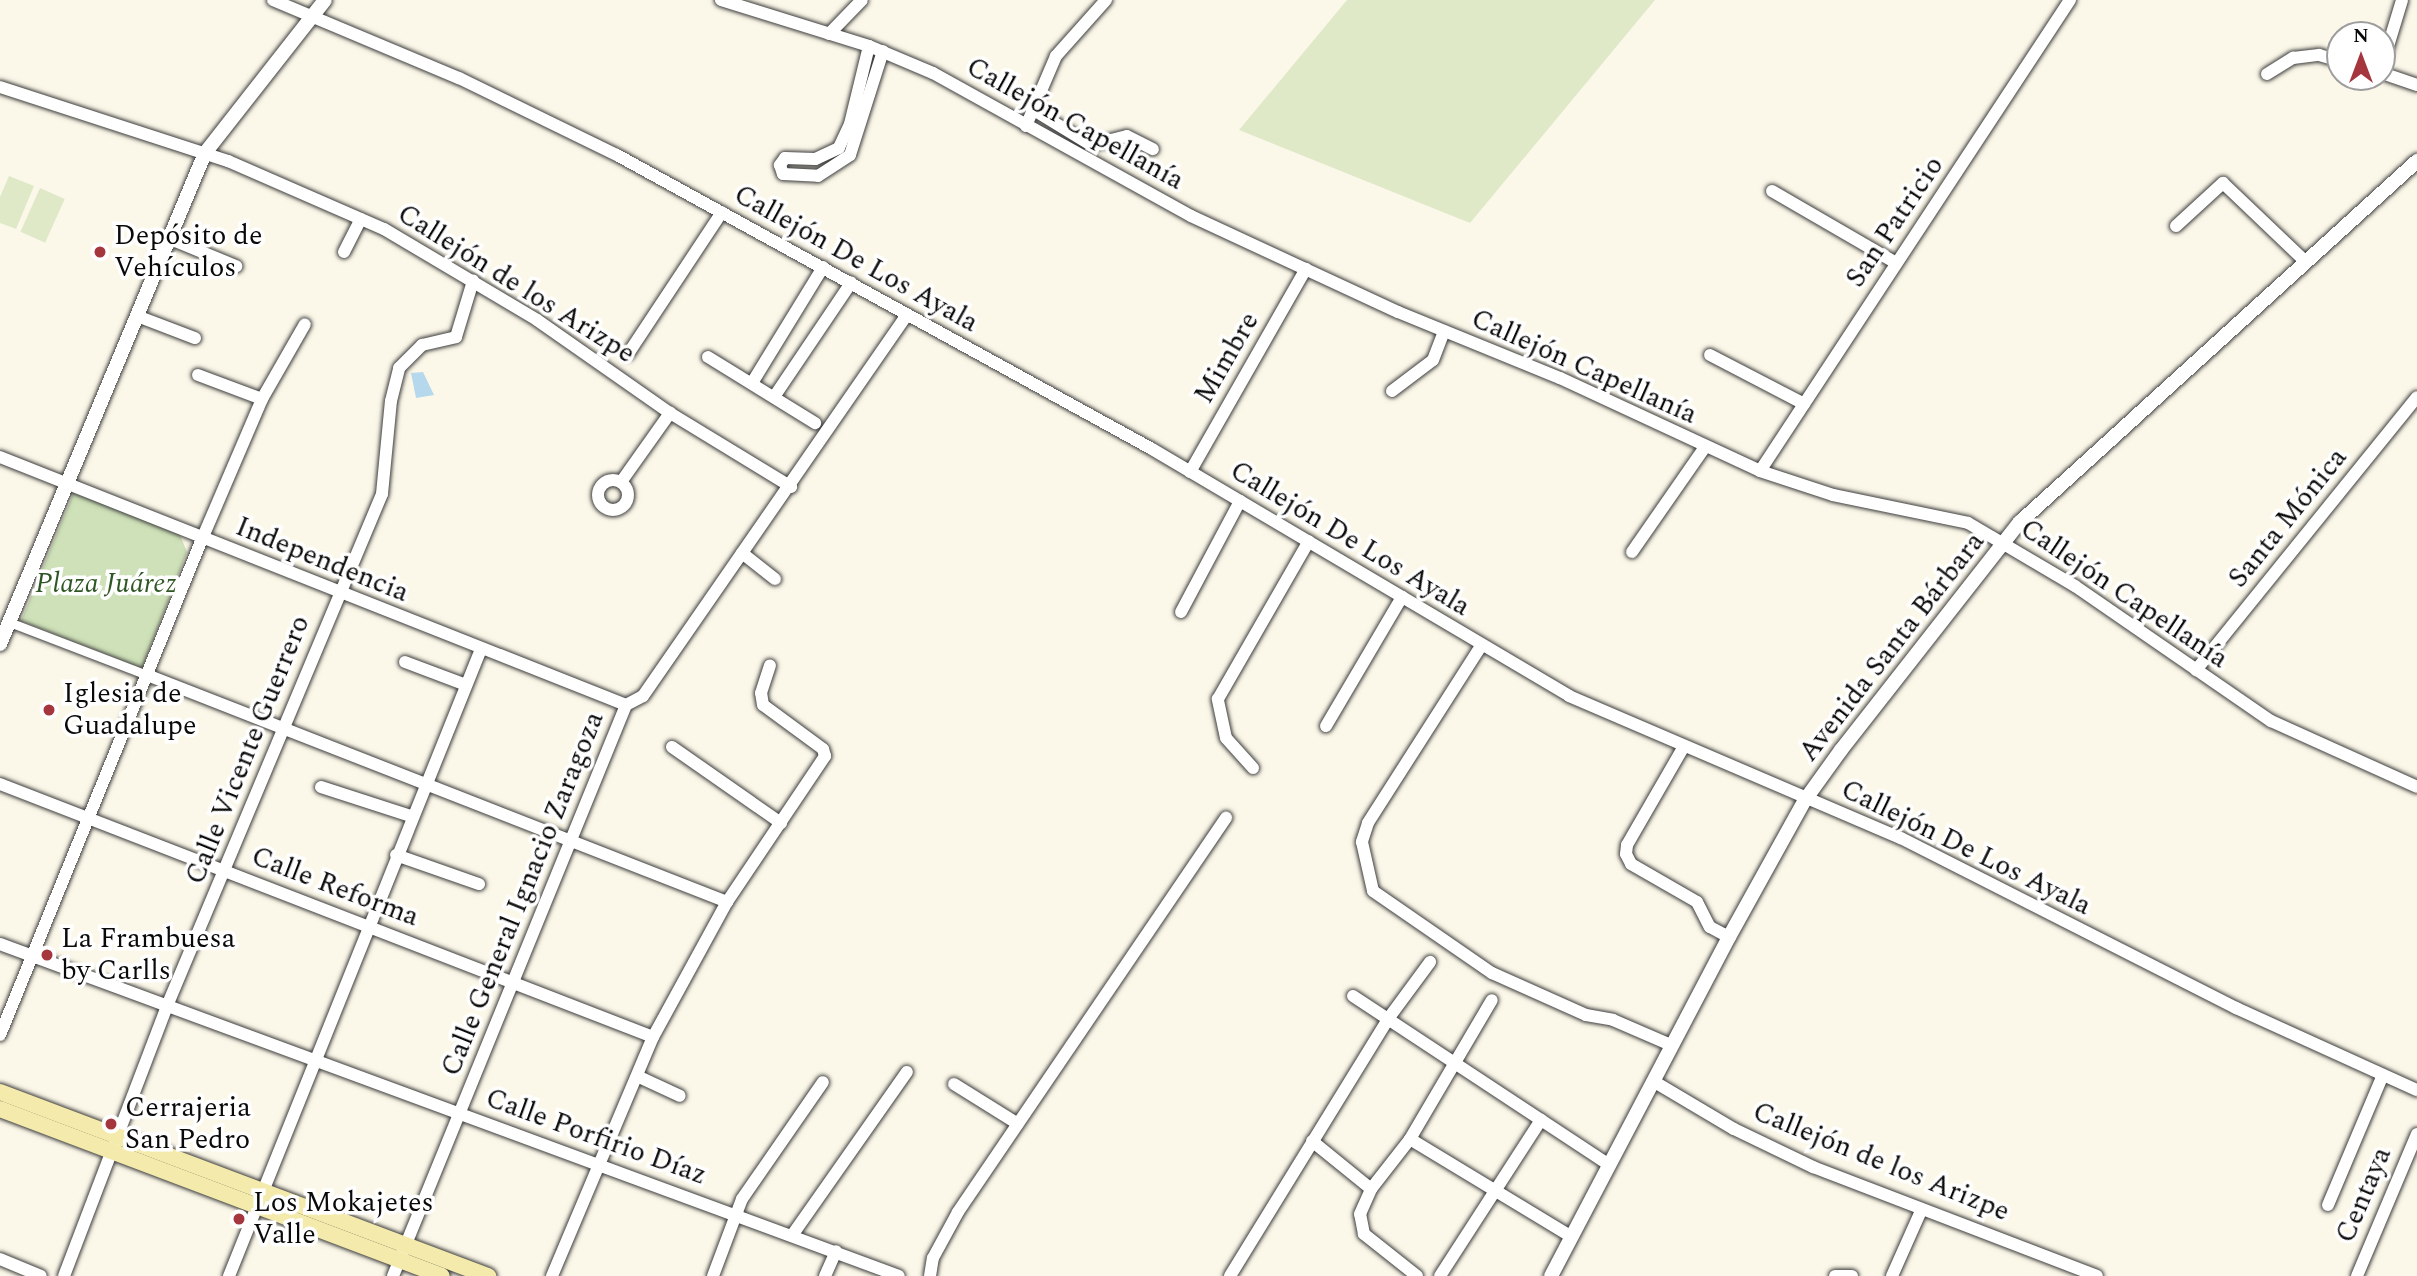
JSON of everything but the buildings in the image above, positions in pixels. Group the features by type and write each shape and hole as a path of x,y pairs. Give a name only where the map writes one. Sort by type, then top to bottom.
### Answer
{"main road":[{"path":"0,1092 118,1135 258,1197 402,1252 488,1276"},
{"path":"0,1109 112,1151 258,1197"},
{"path":"402,1252 442,1276"}],"street":[{"name":"Callejón De Los Ayala","path":"273,0 549,119 823,267 1190,471 1569,696 1683,748 1920,847 2236,1009 2417,1090"},
{"path":"0,644 5,621 205,153 325,0"},
{"name":"Callejón Capellanía","path":"721,0 869,46 933,73 1191,216 1444,331 1560,378 1760,471 1833,495 1952,517 2004,543 2271,721 2417,786"},
{"path":"829,34 862,0"},
{"path":"1026,126 1056,56 1106,0"},
{"name":"San Patricio","path":"1760,471 2070,0"},
{"path":"2396,21 2402,0"},
{"path":"869,46 866,87 855,148 843,164 818,176 783,174 780,165 785,158 815,159 839,148 866,87 883,51"},
{"path":"2267,75 2294,58 2319,55 2326,57"},
{"path":"2396,77 2417,85"},
{"name":"Callejón de los Arizpe","path":"0,87 205,153 361,219 473,281 670,414 791,487"},
{"path":"1032,109 1091,145 1126,136 1153,149"},
{"name":"Avenida Santa Bárbara","path":"1551,1276 1671,1045 1805,800 2004,543 2043,501 2417,161"},
{"path":"2176,226 2223,183 2306,262"},
{"path":"1772,191 1896,263"},
{"path":"628,355 722,212"},
{"path":"344,252 361,219"},
{"path":"169,238 236,266"},
{"path":"752,383 823,267"},
{"name":"Mimbre","path":"1190,471 1306,269"},
{"name":"Calle Vicente Guerrero","path":"64,1276 167,1006 382,494 391,401 399,368 422,345 456,337 473,281"},
{"path":"774,397 851,283"},
{"name":"Calle General Ignacio Zaragoza","path":"393,1276 626,705 643,696 791,487 907,315"},
{"path":"137,316 195,338"},
{"path":"0,1035 202,538 262,400 305,324"},
{"path":"1392,391 1433,359 1444,331"},
{"path":"1710,355 1804,404"},
{"path":"708,357 815,423"},
{"path":"198,375 262,400"},
{"name":"Santa Mónica","path":"2196,670 2417,397"},
{"path":"621,482 670,414"},
{"path":"1632,552 1705,447"},
{"name":"Independencia","path":"0,457 339,594 626,705"},
{"path":"1181,612 1240,501"},
{"path":"1253,768 1226,738 1218,699 1309,541"},
{"path":"742,553 775,579"},
{"path":"1326,726 1402,597"},
{"path":"5,621 572,837 727,902"},
{"path":"1481,646 1368,823 1362,842 1373,891 1492,973 1586,1015 1613,1020 1671,1045"},
{"path":"229,1276 258,1197 425,781 481,649"},
{"path":"405,662 466,685"},
{"path":"552,1276 653,1037 727,902 825,753 765,709 761,693 770,665"},
{"path":"672,747 781,823"},
{"path":"1683,748 1627,845 1626,855 1631,864 1697,902 1710,927 1729,937"},
{"name":"Calle Reforma","path":"0,784 653,1037"},
{"path":"321,787 411,816"},
{"path":"930,1276 944,1235 1226,818"},
{"path":"396,855 478,884"},
{"name":"Calle Porfirio Díaz","path":"0,944 313,1061 793,1234 882,1273 899,1276"},
{"path":"1230,1276 1388,1019 1430,962"},
{"path":"1353,996 1609,1165"},
{"path":"1416,1276 1376,1247 1361,1228 1360,1214 1371,1189 1410,1139 1492,1000"},
{"path":"793,1234 907,1072"},
{"path":"637,1076 680,1096"},
{"path":"2328,1205 2383,1076"},
{"name":"Callejón de los Arizpe","path":"1653,1080 1765,1145 1921,1211 2097,1276"},
{"path":"713,1276 742,1199 822,1082"},
{"path":"954,1084 1018,1125"},
{"path":"1440,1276 1541,1121"},
{"name":"Centaya","path":"2357,1276 2417,1134"},
{"path":"1410,1139 1572,1237"},
{"path":"1312,1140 1371,1189"},
{"path":"1892,1276 1921,1211"},
{"path":"825,1276 836,1251"},
{"path":"0,1259 41,1276"},
{"path":"2059,1260 2061,1276"},
{"path":"1835,1276 1852,1276"}],"green space":[{"path":"1347,0 1655,0 1470,223 1239,130"},
{"path":"9,176 34,186 16,229 0,223 0,197"},
{"path":"40,188 65,199 45,243 20,232"},
{"name":"Plaza Juárez","path":"74,492 180,535 187,552 142,668 21,621"}],"water":[{"path":"423,372 434,395 416,398 411,373"}],"place":[{"name":"Depósito de Vehículos","path":"100,252"},
{"name":"Iglesia de Guadalupe","path":"49,710"},
{"name":"La Frambuesa by Carlls","path":"47,955"},
{"name":"Cerrajeria San Pedro","path":"111,1124"},
{"name":"Los Mokajetes Valle","path":"239,1219"}]}
